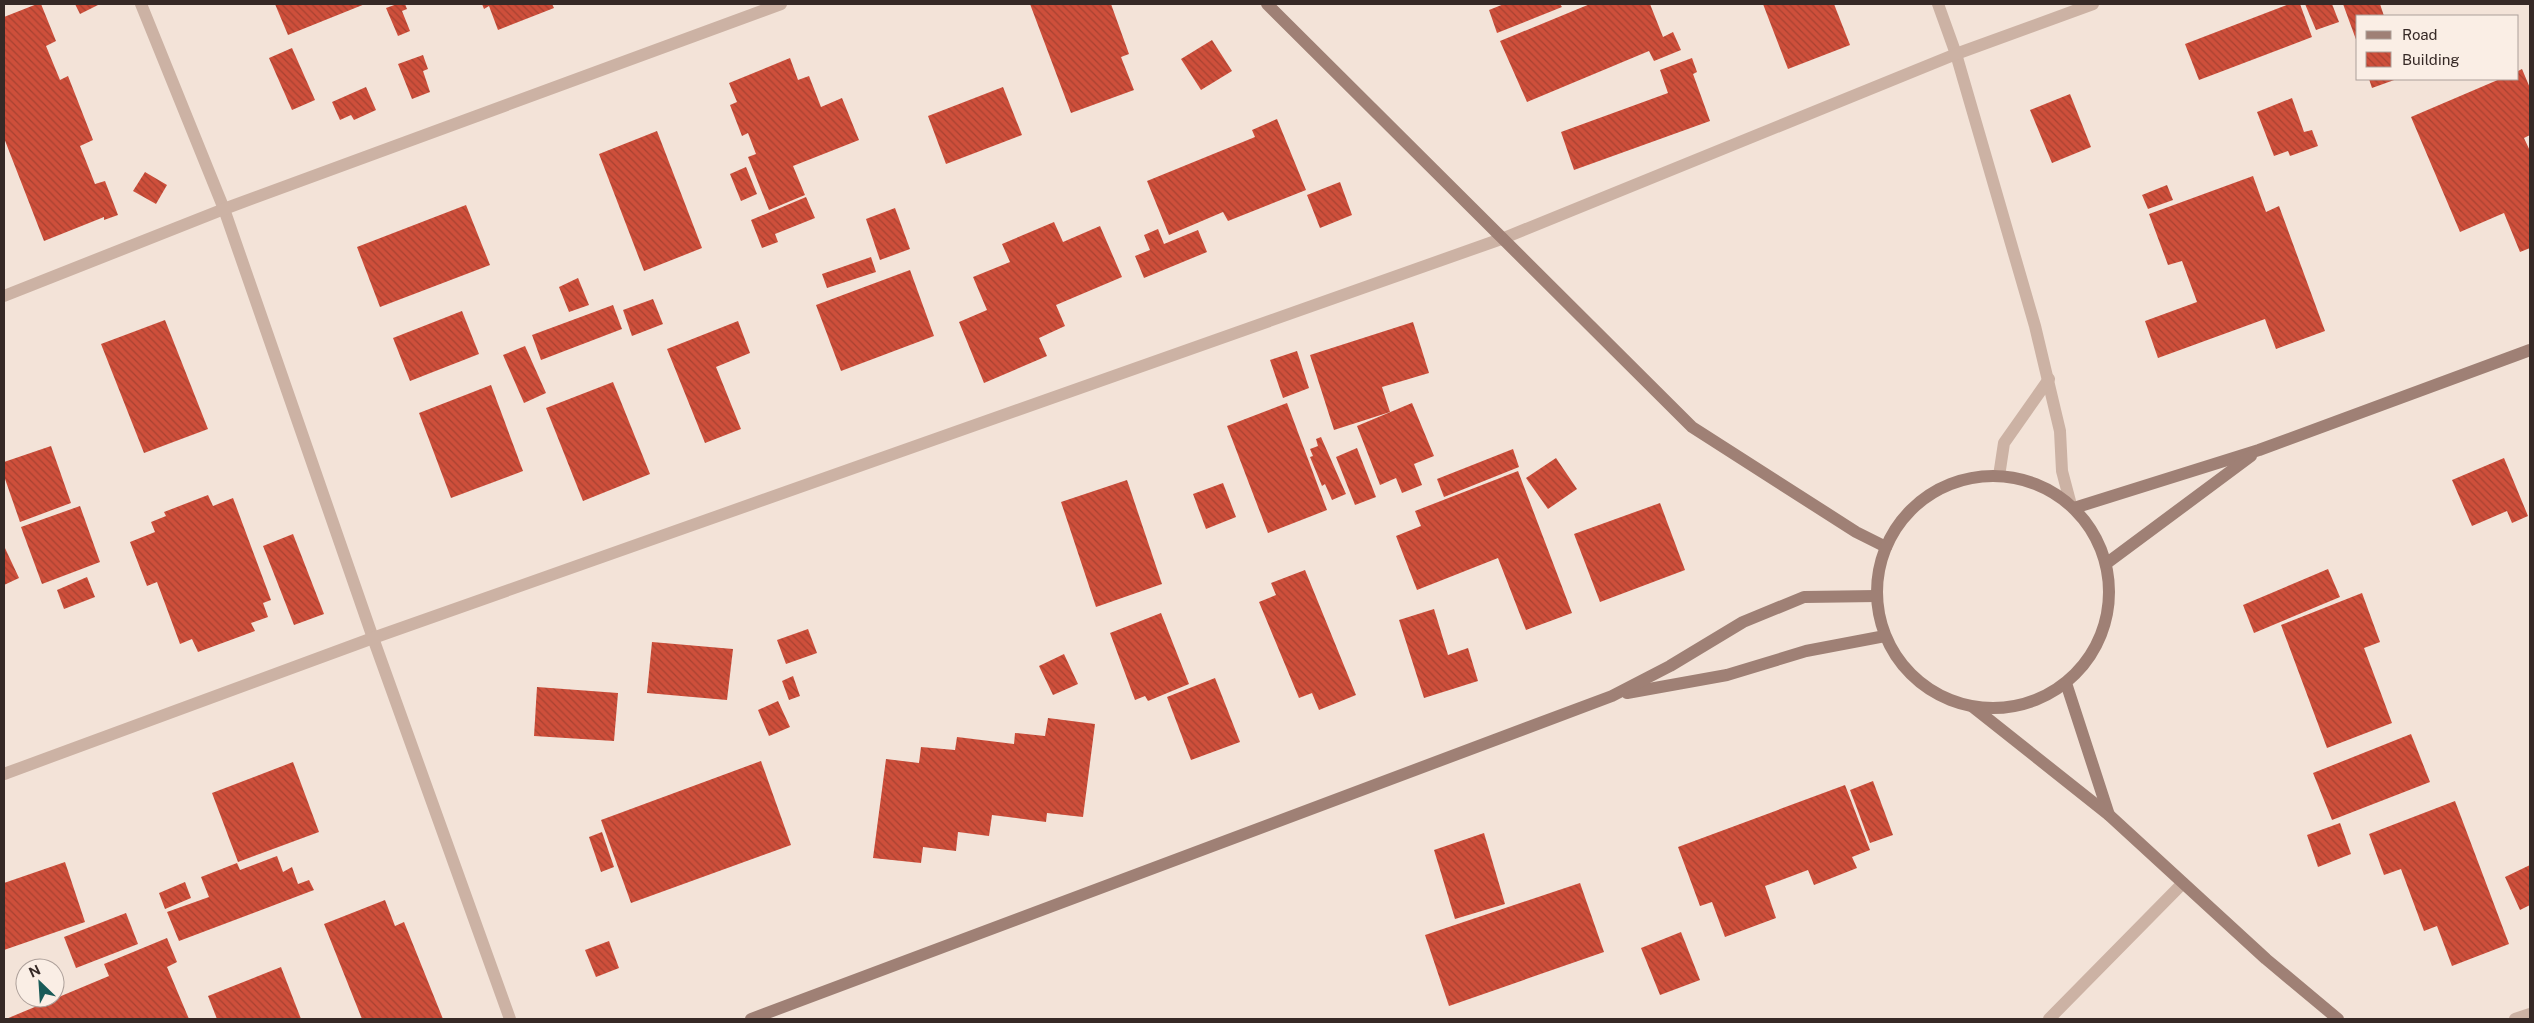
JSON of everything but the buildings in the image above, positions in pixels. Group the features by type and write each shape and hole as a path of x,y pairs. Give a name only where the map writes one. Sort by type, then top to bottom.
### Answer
{"main road":[{"path":"1268,4 1692,427 1856,532 1886,547"},
{"path":"2073,506 2259,450 2530,350"},
{"path":"2107,563 2259,450"},
{"path":"1999,476 2037,484 2073,506 2094,534 2107,563 2110,596 2104,629 2089,659 2066,683 2038,700 2006,708 1973,707 1945,699 1920,683 1899,662 1885,636 1877,596 1879,571 1886,547 1904,518 1931,494 1964,480 1999,476"},
{"path":"751,1019 1612,696 1670,666 1742,622 1804,597 1877,596"},
{"path":"1612,696 1727,675 1806,651 1885,636"},
{"path":"2066,683 2109,815"},
{"path":"1973,707 2109,815 2183,883 2338,1019"}],"street":[{"path":"140,4 224,209 373,638 510,1019"},
{"path":"4,296 224,209 781,4"},
{"path":"1938,4 1956,54 2048,378 2060,431 2062,471 2073,506"},
{"path":"4,774 373,638 1504,238 1956,54 2093,4"},
{"path":"1999,476 2004,443 2048,378"},
{"path":"2049,1019 2183,883"},
{"path":"2515,1019 2530,1014"}]}
